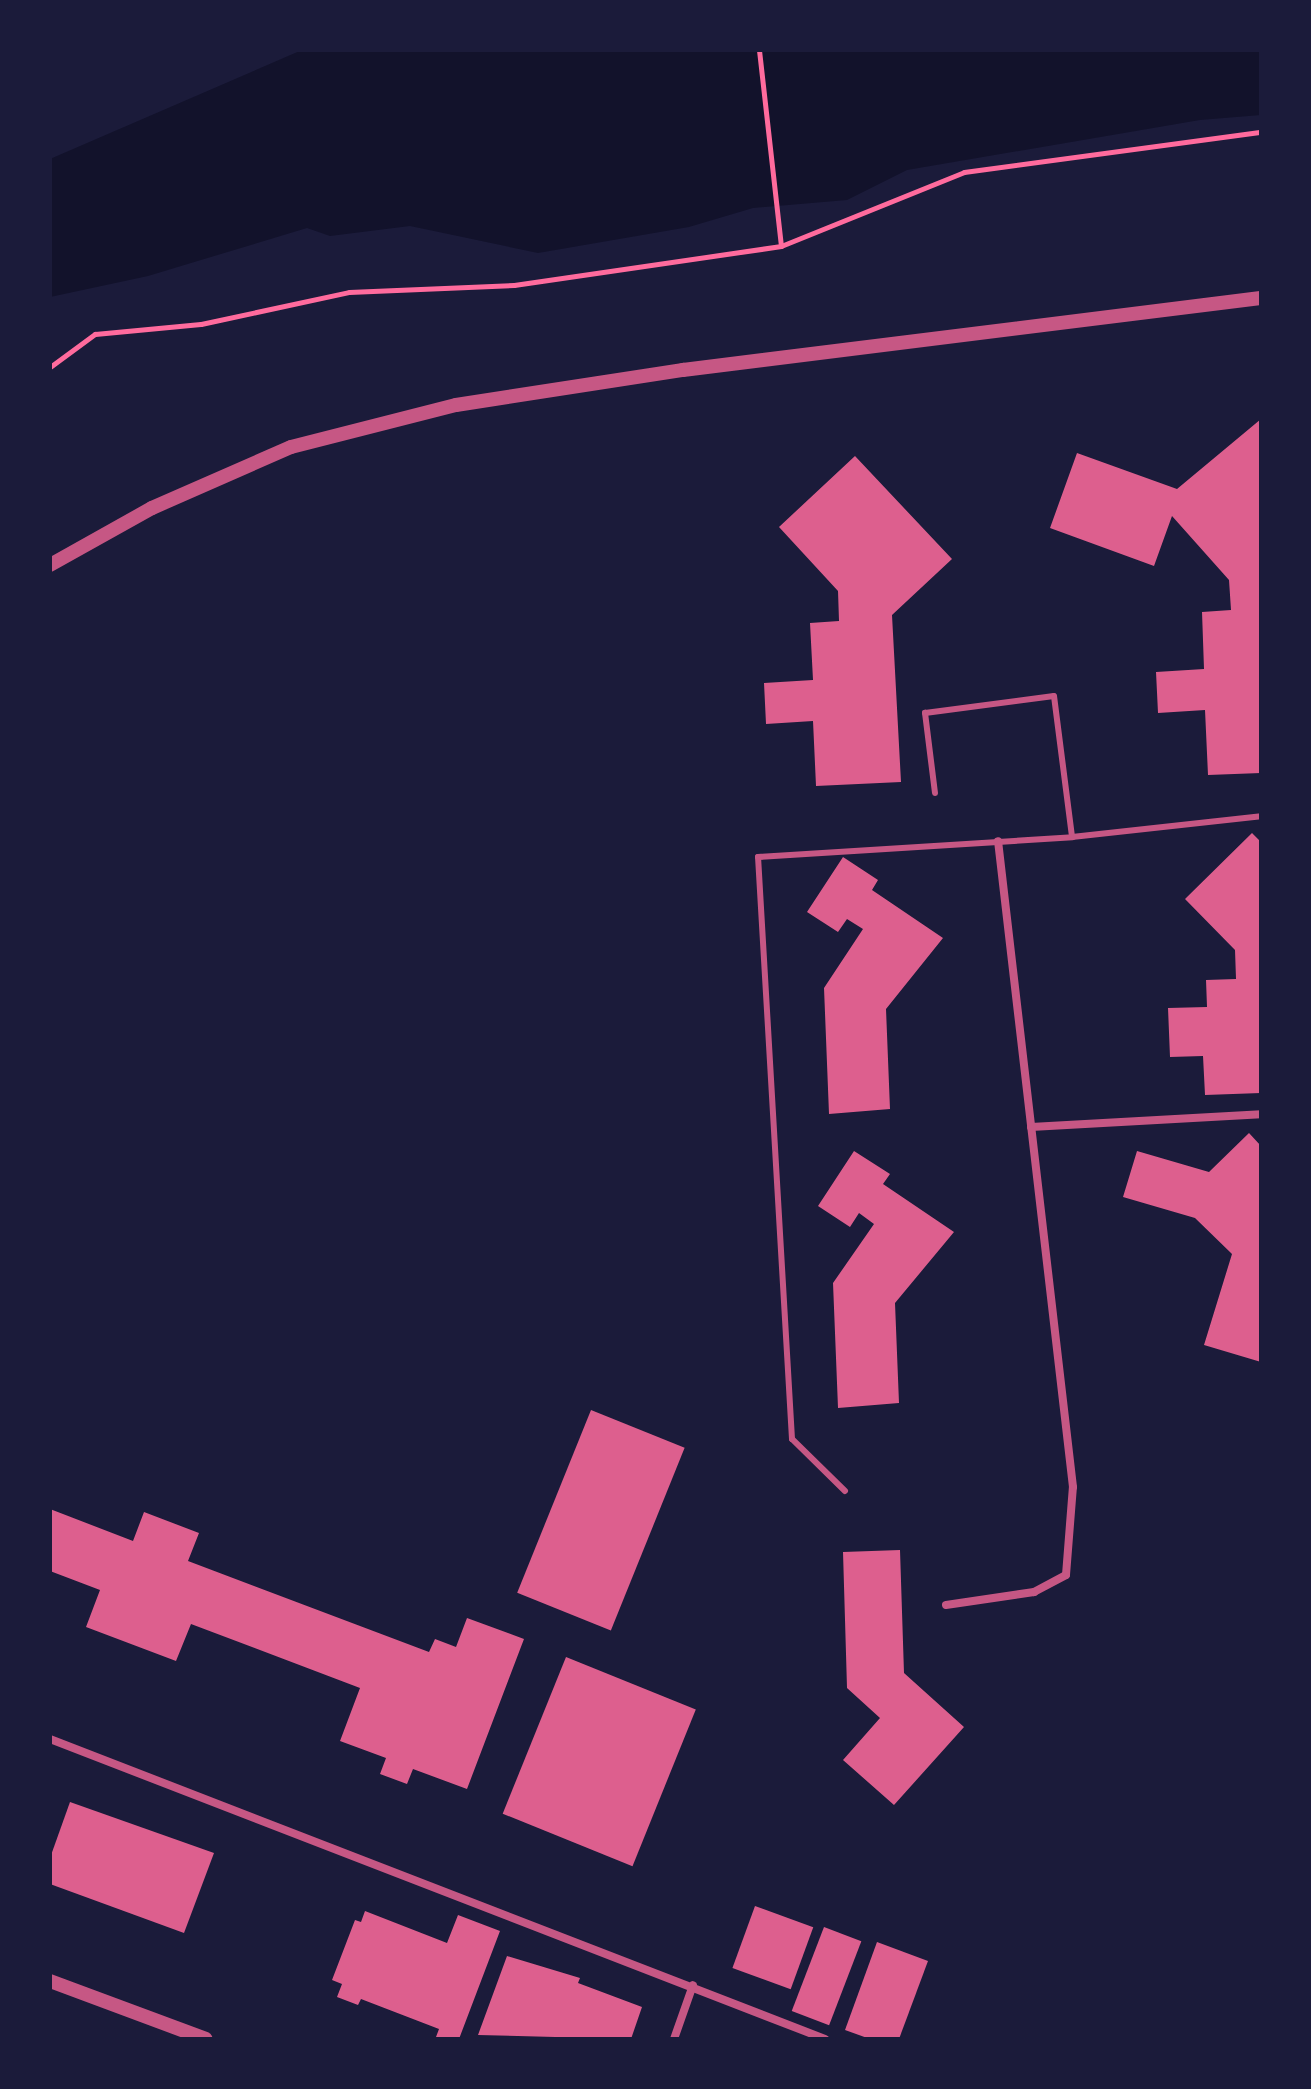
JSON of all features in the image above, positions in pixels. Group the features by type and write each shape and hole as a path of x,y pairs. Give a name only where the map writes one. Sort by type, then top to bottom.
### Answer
{"street":[{"path":"50,565 152,508 291,447 456,405 683,370 1261,298"},
{"path":"946,1605 1034,1592 1066,1575 1073,1487 998,841"},
{"path":"1031,1127 1261,1114"},
{"path":"50,1739 693,1985 825,2039"},
{"path":"50,1981 206,2039"},
{"path":"674,2039 693,1985"}],"lane":[{"path":"935,793 925,713 1054,696 1072,837"},
{"path":"845,1491 792,1439 758,857 1072,837 1261,816"}],"path":[{"path":"759,50 781,246"},
{"path":"50,367 95,334 201,324 349,292 514,285 781,246 964,172 1261,132"}],"shaded area":[{"path":"302,50 1261,50 1261,115 1200,120 907,170 847,200 753,208 689,227 538,253 410,226 330,236 307,228 148,276 50,297 50,159"}],"building":[{"path":"1261,419 1261,773 1208,775 1205,710 1158,713 1156,672 1204,669 1202,612 1231,610 1229,580 1172,516 1154,566 1050,528 1077,453 1177,489"},
{"path":"855,456 952,559 892,615 901,782 816,786 813,721 766,724 764,683 813,680 810,623 839,621 838,591 779,527"},
{"path":"1252,833 1261,842 1261,1093 1205,1095 1203,1056 1170,1057 1168,1008 1207,1007 1206,980 1236,979 1235,950 1185,899"},
{"path":"843,857 878,880 872,890 943,938 886,1009 890,1109 829,1114 824,988 863,929 847,919 838,932 807,912"},
{"path":"1249,1133 1261,1146 1261,1362 1204,1345 1232,1254 1195,1218 1123,1197 1137,1151 1209,1172"},
{"path":"854,1151 890,1174 883,1184 954,1232 895,1303 899,1403 838,1408 833,1283 874,1224 859,1213 850,1227 818,1206"},
{"path":"591,1410 685,1448 611,1630 517,1593"},
{"path":"50,1509 133,1541 144,1512 199,1533 188,1561 429,1652 435,1639 456,1647 467,1618 524,1639 467,1789 413,1769 407,1784 380,1774 386,1758 340,1741 360,1688 191,1624 176,1661 86,1627 100,1590 50,1571"},
{"path":"900,1550 904,1673 964,1727 894,1805 843,1760 880,1718 847,1688 843,1552"},
{"path":"566,1657 696,1709 632,1866 503,1814"},
{"path":"70,1802 214,1853 184,1933 50,1884 50,1858"},
{"path":"755,1906 813,1927 791,1989 732,1968"},
{"path":"365,1911 447,1943 458,1915 500,1931 459,2039 436,2037 439,2029 361,1999 358,2005 337,1997 342,1984 332,1980 355,1920 361,1922"},
{"path":"824,1927 861,1941 829,2025 792,2011"},
{"path":"877,1942 928,1961 899,2039 870,2039 845,2030"},
{"path":"507,1956 580,1978 578,1983 642,2007 631,2039 478,2035"}]}
